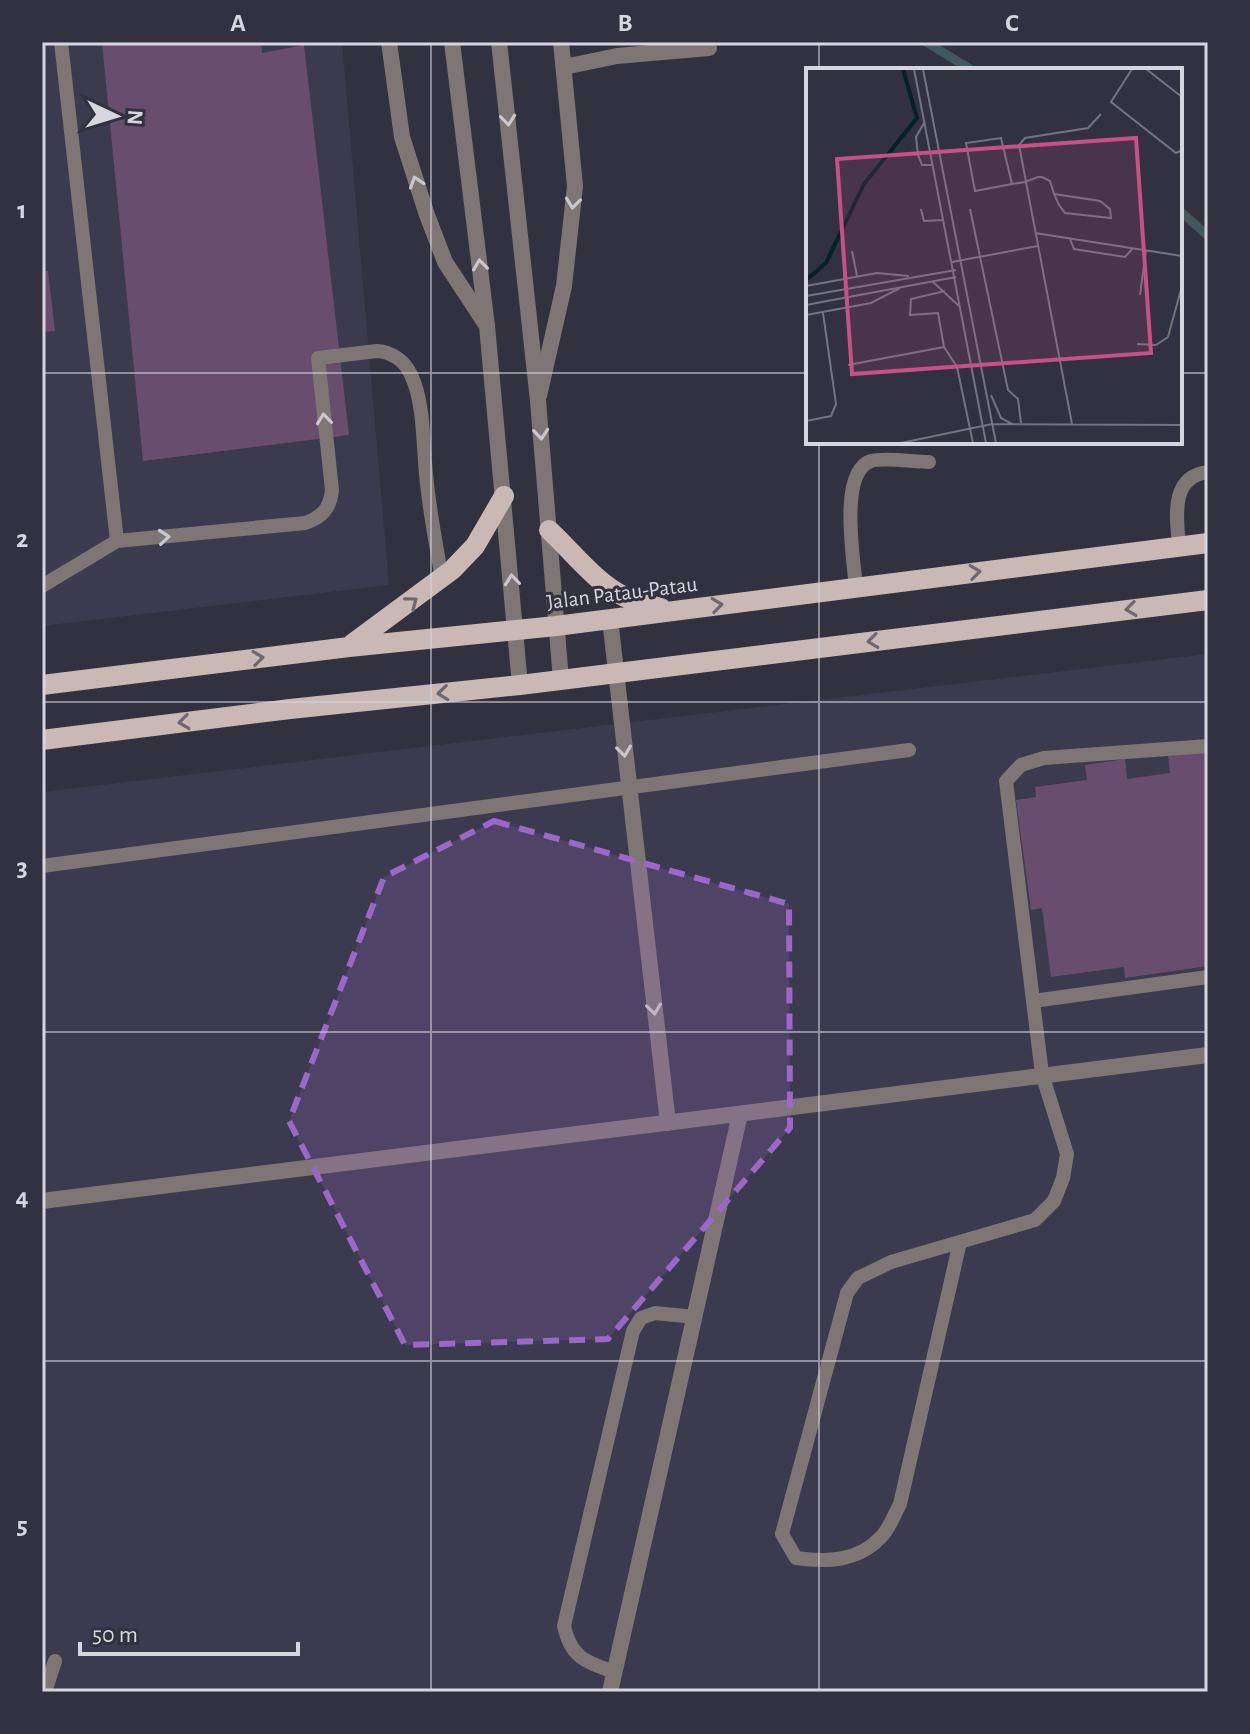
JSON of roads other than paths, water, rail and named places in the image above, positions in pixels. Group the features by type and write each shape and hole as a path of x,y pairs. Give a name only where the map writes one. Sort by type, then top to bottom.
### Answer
{"main road":[{"path":"349,647 442,579 475,546 504,496"},
{"path":"549,530 574,553 582,565 626,598 670,610"},
{"name":"Jalan Patau-Patau","path":"42,685 349,647 556,626 1208,543"},
{"path":"42,740 1208,600"}],"street":[{"path":"389,42 402,137 427,215 445,262 487,326"},
{"path":"452,42 487,326 520,685"},
{"path":"499,42 538,401 561,680"},
{"path":"538,401 564,286 575,186 561,42"},
{"path":"564,67 617,56 709,48"},
{"path":"610,619 668,1123"},
{"path":"42,1201 1208,1055"},
{"path":"610,1692 740,1114"}],"lane":[{"path":"61,42 117,541"},
{"path":"42,586 117,541 316,520 325,513 332,490 318,358 387,352 411,372 417,391 429,507 442,579"},
{"path":"856,588 850,499 851,489 861,468 872,461 929,462"},
{"path":"1179,547 1177,502 1181,489 1196,473 1208,472"},
{"path":"960,1242 900,1504 881,1538 850,1558 820,1561 796,1558 782,1534 847,1293 858,1278 873,1270 960,1242 1035,1220 1054,1201 1063,1178 1067,1154 1042,1074 1006,781 1021,765 1044,758 1208,746"},
{"path":"42,866 909,750"},
{"path":"1033,1001 1208,977"},
{"path":"614,1672 578,1656 567,1641 564,1626 633,1331 641,1318 655,1313 695,1317"},
{"path":"45,1692 55,1661"}],"waterway":[{"path":"926,42 969,68"},
{"path":"1182,213 1208,236"}]}
